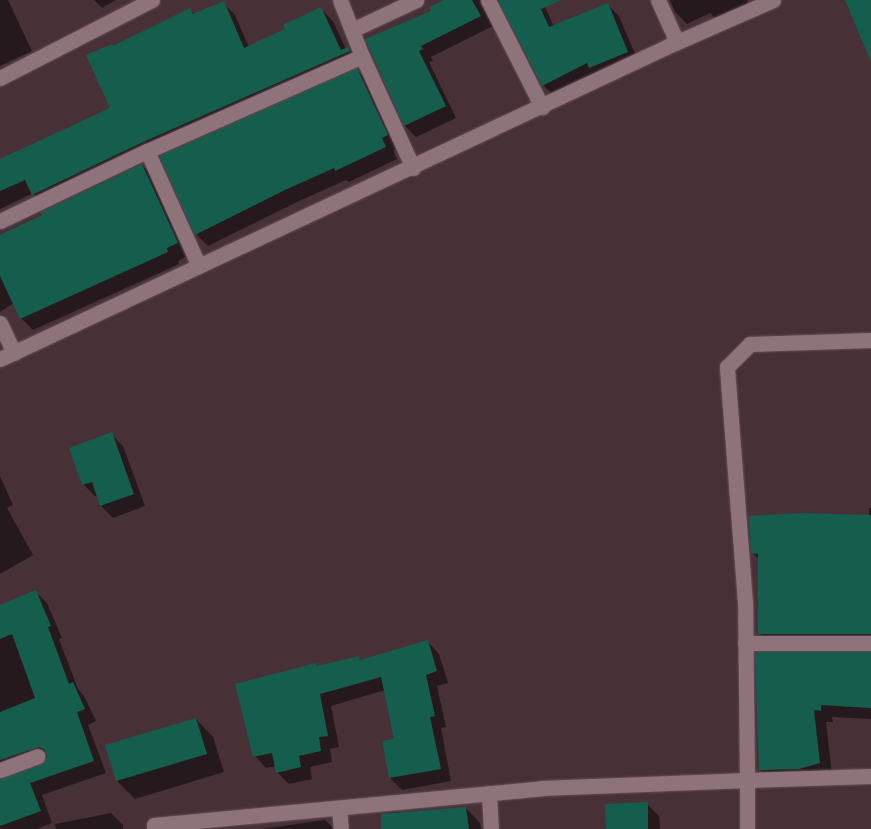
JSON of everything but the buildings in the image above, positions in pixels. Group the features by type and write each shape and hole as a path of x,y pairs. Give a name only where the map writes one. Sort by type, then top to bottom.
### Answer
{"street":[{"path":"0,78 105,22 152,0"},
{"path":"340,0 362,56 413,168"},
{"path":"352,30 416,0"},
{"path":"488,0 542,107"},
{"path":"658,0 677,42"},
{"path":"0,359 766,2"},
{"path":"0,221 147,151 362,56"},
{"path":"147,151 199,266"},
{"path":"0,323 14,353"},
{"path":"747,829 745,602 727,367 750,344 871,340"},
{"path":"745,643 871,643"},
{"path":"0,770 38,756"},
{"path":"155,829 154,825 542,788 871,776"},
{"path":"489,793 491,829"},
{"path":"339,808 341,829"}]}
